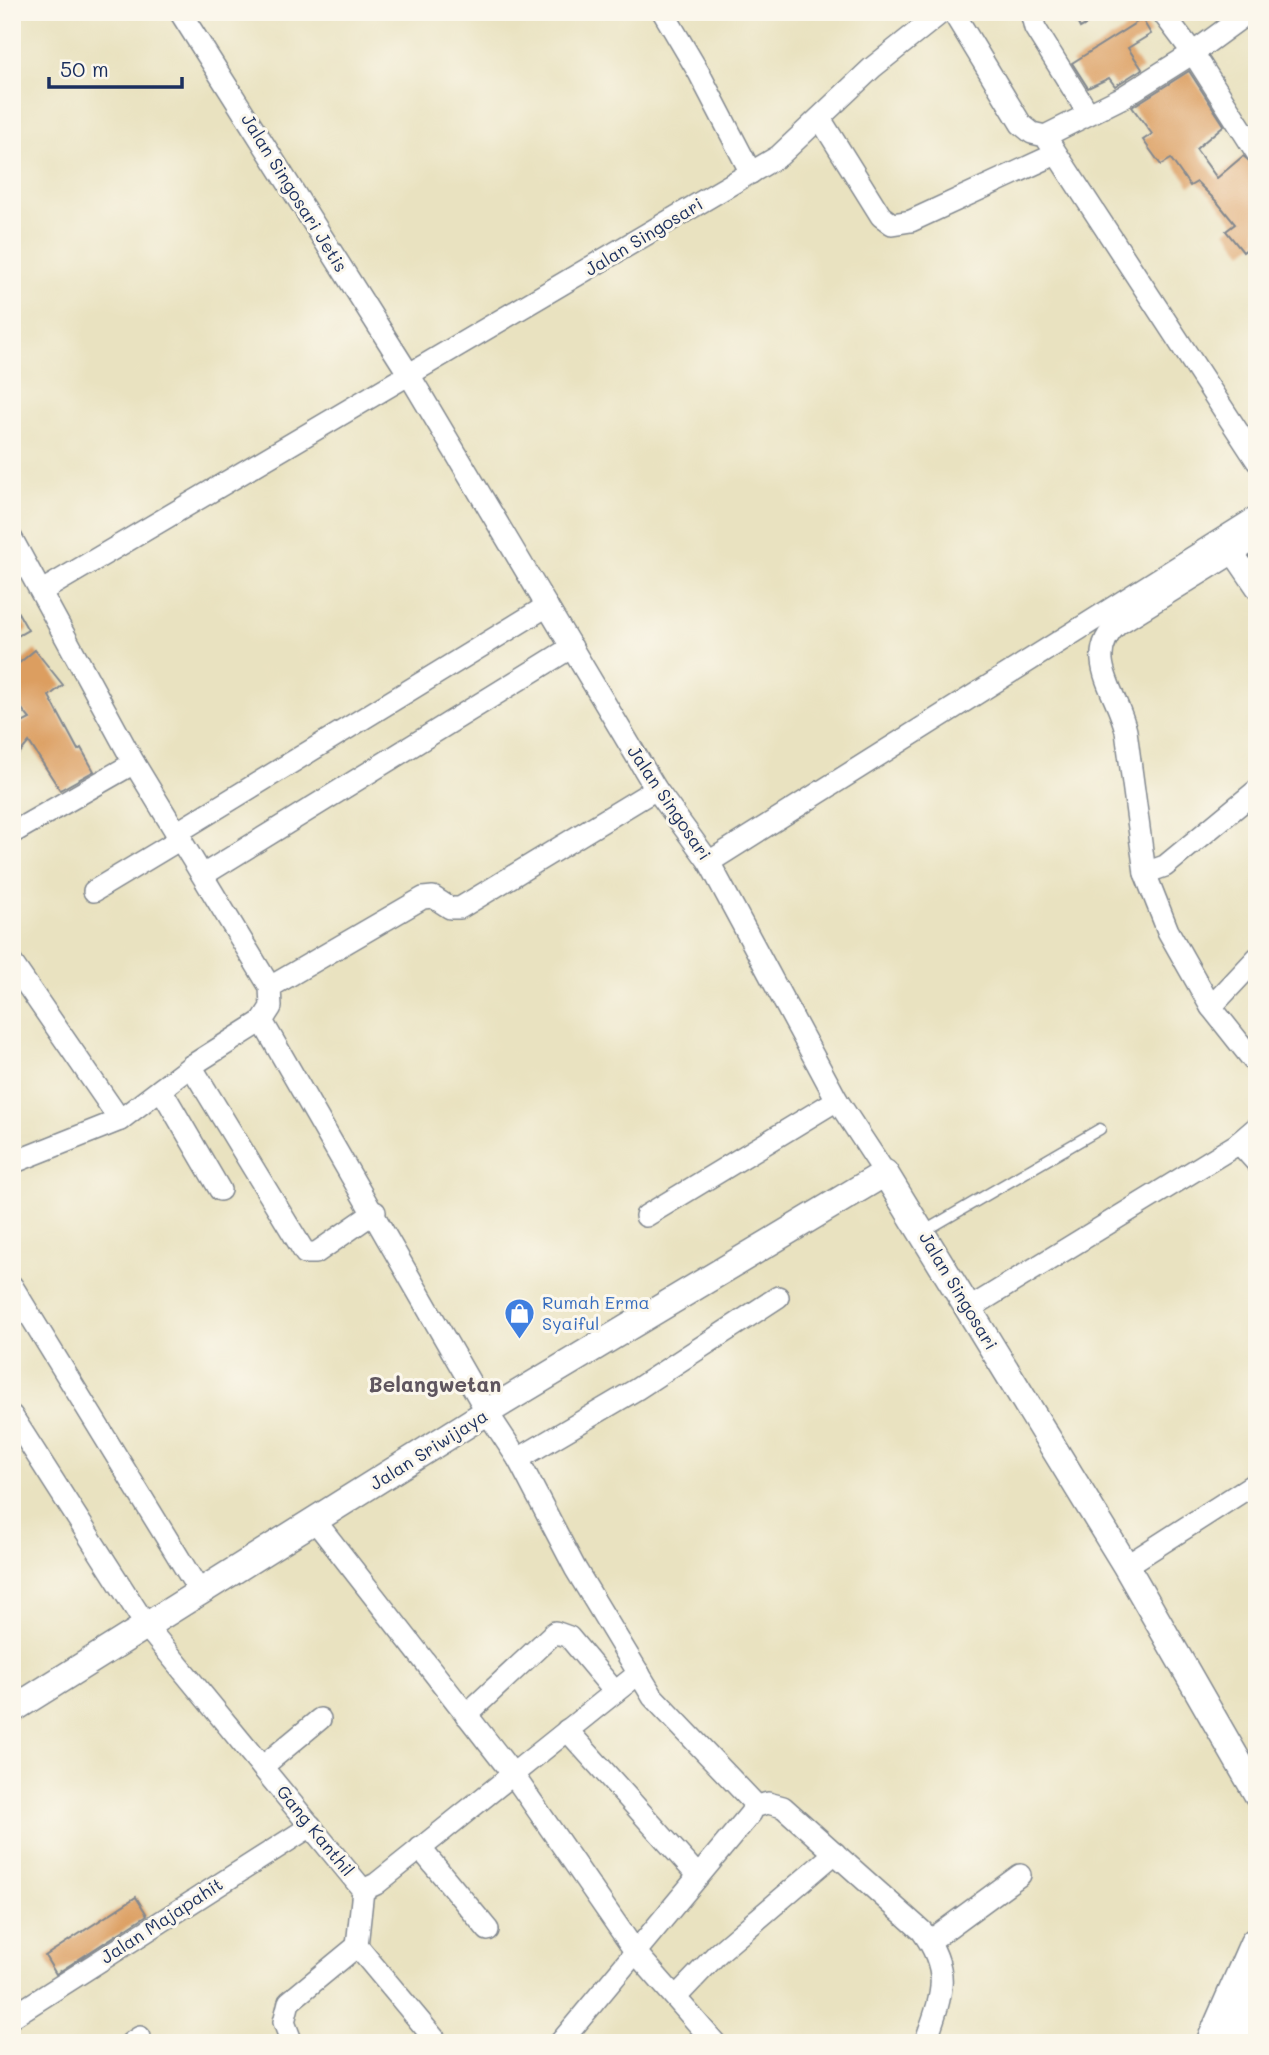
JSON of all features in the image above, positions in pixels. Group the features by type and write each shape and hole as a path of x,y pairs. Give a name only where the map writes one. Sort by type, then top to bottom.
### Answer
{"highway":[{"path":"1214,2043 1257,1945"},
{"path":"1245,2043 1257,2015"}],"street":[{"name":"Jalan Singosari Jetis","path":"180,12 408,373"},
{"path":"663,12 699,73 751,173"},
{"name":"Jalan Singosari","path":"942,12 872,68 792,147 531,304 408,373 656,789 709,862 837,1100 970,1308 1126,1566 1257,1794"},
{"path":"953,12 1021,124 1050,145 1257,461"},
{"path":"1031,12 1035,28 1088,113"},
{"path":"1162,12 1193,53 1230,116 1257,153"},
{"path":"821,120 881,216 892,224 911,221 1050,145 1088,113 1123,97 1193,53 1249,12"},
{"path":"42,591 241,476 408,373"},
{"path":"709,862 1257,517"},
{"path":"1255,1060 1211,1007 1168,931 1145,873 1126,731 1122,713 1102,669 1102,645 1106,635 1118,624 1257,538"},
{"path":"12,539 134,762 270,986 271,1007 262,1021 191,1066 120,1120 12,1163"},
{"path":"1233,553 1257,588"},
{"path":"94,891 547,606"},
{"path":"204,875 572,647"},
{"path":"12,833 134,762"},
{"path":"270,986 423,898 433,897 450,908 460,908 656,789"},
{"path":"1145,873 1165,866 1257,790"},
{"path":"1211,1007 1257,958"},
{"path":"12,962 120,1120"},
{"path":"262,1021 375,1212 487,1412 518,1459 575,1569 653,1697 683,1732 750,1798 754,1807"},
{"path":"191,1066 305,1253 316,1254 375,1212"},
{"path":"162,1089 220,1190"},
{"path":"646,1216 837,1100"},
{"path":"970,1308 1239,1143 1257,1128"},
{"path":"1239,1143 1257,1163"},
{"name":"Jalan Sriwijaya","path":"12,1710 316,1522 487,1412 885,1173"},
{"path":"12,1286 201,1594"},
{"path":"518,1459 637,1390 778,1297"},
{"name":"Gang Kanthil","path":"12,1416 147,1627 363,1889 357,1946"},
{"path":"1126,1566 1257,1482"},
{"path":"316,1522 512,1773 637,1954 715,2043"},
{"path":"466,1715 555,1632 569,1637 615,1692"},
{"path":"363,1889 376,1884 639,1673"},
{"path":"262,1767 320,1719"},
{"path":"567,1730 698,1876"},
{"path":"560,2043 637,1954 754,1807 768,1803 783,1807 930,1941 938,1952 941,1978 938,2005 925,2043"},
{"name":"Jalan Majapahit","path":"12,2017 311,1826"},
{"path":"420,1848 488,1930"},
{"path":"676,1997 718,1953 835,1853"},
{"path":"930,1941 1020,1875"},
{"path":"292,2043 284,2022 289,2002 357,1946 438,2043"}],"lane":[{"path":"923,1232 1100,1129"}],"building":[{"path":"1072,12 1109,12 1080,28"},
{"path":"1142,19 1151,34 1128,48 1142,69 1115,86 1109,78 1088,88 1072,63"},
{"path":"1189,71 1224,125 1196,149 1217,178 1243,156 1257,167 1257,241 1243,252 1226,231 1235,224 1218,203 1197,182 1190,186 1171,159 1161,165 1143,140 1152,134 1132,107"},
{"path":"12,602 28,630 12,639"},
{"path":"35,650 63,685 49,696 78,750 81,748 94,771 60,790 29,742 12,762 12,728 30,719 12,697 12,669"},
{"path":"136,1897 147,1915 56,1974 45,1956"}],"place":[{"name":"Rumah Erma Syaiful","path":"519,1340"}],"district":[{"name":"Belangwetan","path":"435,1385"}]}
